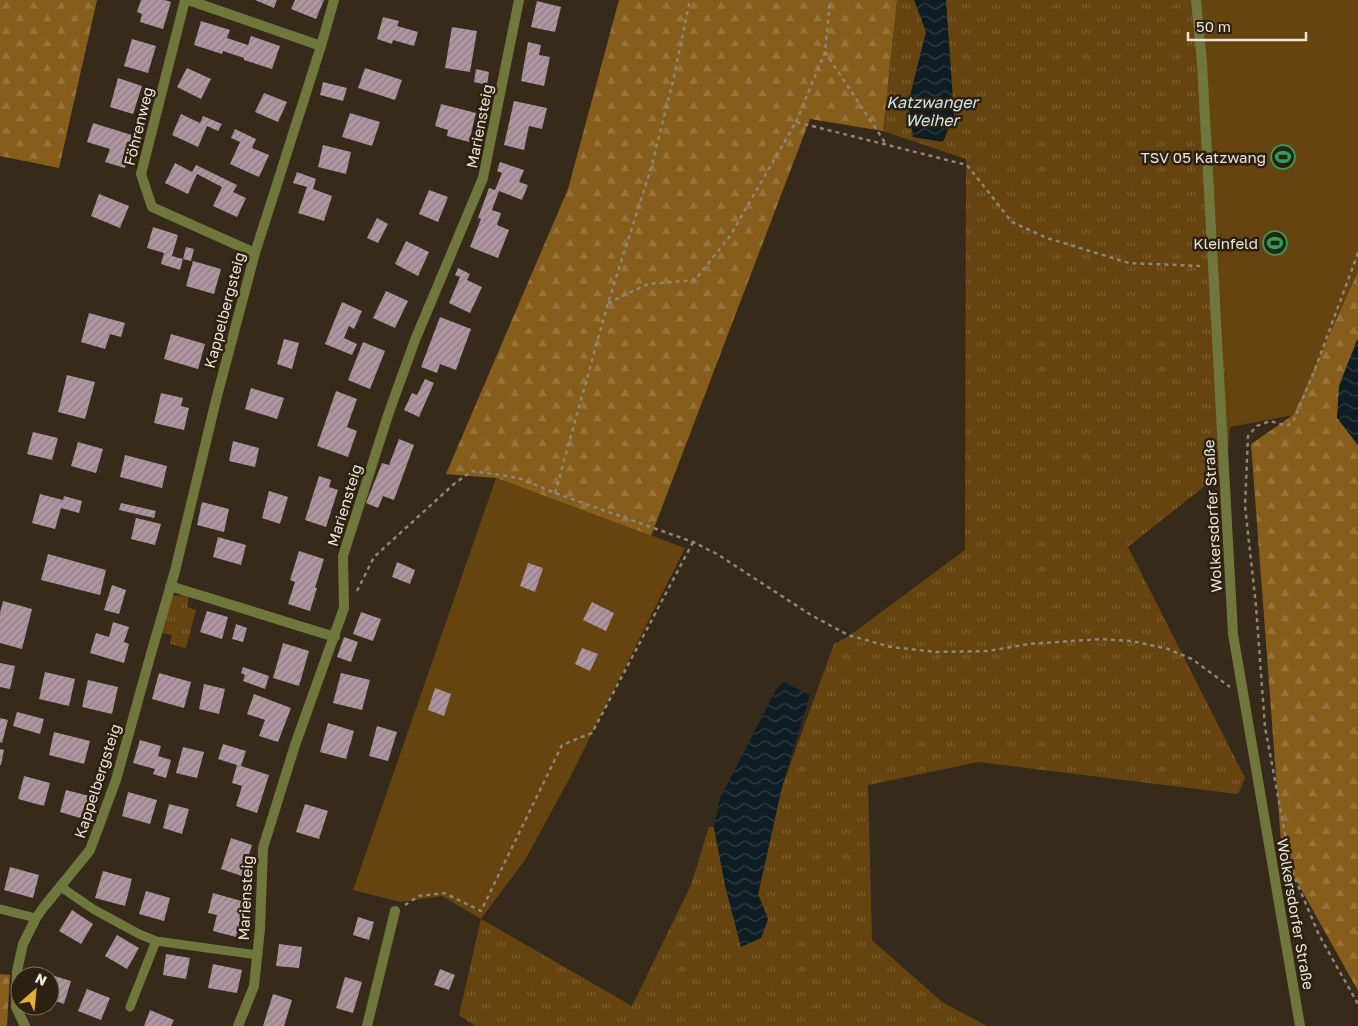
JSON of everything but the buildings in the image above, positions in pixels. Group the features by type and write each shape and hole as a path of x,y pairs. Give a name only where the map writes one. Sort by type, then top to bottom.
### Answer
{"street":[{"path":"186,0 321,46"},
{"name":"Föhrenweg","path":"186,0 141,174 152,207 255,253"},
{"name":"Kappelbergsteig","path":"25,1026 16,1007 17,971 23,944 36,918 90,850 114,788 175,571 216,400 255,253 334,0"},
{"name":"Mariensteig","path":"238,1026 254,986 260,929 263,848 295,745 344,608 343,556 388,415 412,350 483,178 519,0"},
{"name":"Wolkersdorfer Straße","path":"1196,0 1202,63 1233,634 1300,1026"},
{"path":"170,586 335,637"},
{"path":"366,1026 395,911"}],"lane":[{"path":"61,887 93,909 156,941 258,955"},
{"path":"0,909 36,918"},
{"path":"130,1007 156,941"}],"path":[{"path":"555,493 608,303 651,168 673,81 690,0"},
{"path":"608,303 648,284 694,280 730,236 796,122 825,52 830,0"},
{"path":"825,52 886,144"},
{"path":"796,122 967,165 1012,222 1047,238 1129,262 1213,266"},
{"path":"1358,254 1294,420 1287,426 1270,421 1264,423 1248,436 1245,506 1256,606 1265,727 1292,871 1319,935 1358,1004"},
{"path":"344,608 357,591 374,557 454,484 472,471 520,478 555,493 693,542 717,554 811,615 848,635 891,648 936,652 988,651 1038,644 1101,639 1132,641 1168,649 1192,659 1243,697"},
{"path":"395,911 419,896 444,893 481,911 562,745 592,733 693,542"}],"green space":[{"path":"0,0 97,0 59,168 0,156"},
{"path":"619,0 897,0 883,131 810,119 651,536 496,478 446,474 568,189"},
{"path":"897,0 1195,0 1230,427 1226,469 1128,547 1245,778 1238,794 978,762 868,785 872,940 942,1002 987,1026 475,1026 459,1015 481,919 632,1006 691,885 709,827 714,827 725,885 741,947 768,919 758,895 782,787 834,644 849,636 965,550 966,159 883,131"},
{"name":"TSV 05 Katzwang","path":"1195,0 1358,0 1358,271 1293,415 1230,427"},
{"path":"1358,271 1358,340 1337,417 1358,445 1358,991 1282,855 1251,444 1293,415"},
{"path":"496,478 685,548 567,783 525,860 481,919 442,896 401,902 353,890"},
{"path":"172,596 189,596 187,607 196,610 186,648 170,644 172,635 162,633"},
{"path":"0,974 10,975 7,1026 0,1026"}],"water":[{"name":"Katzwanger Weiher","path":"914,0 946,0 954,115 943,142 913,137 908,104 926,32"},
{"path":"1357,340 1358,445 1337,418 1339,386"},
{"path":"783,682 810,695 782,787 758,894 768,919 761,938 741,947 725,885 714,827 720,798 776,690"}],"place":[{"name":"TSV 05 Katzwang","path":"1283,157"},
{"name":"Kleinfeld","path":"1275,243"}]}
